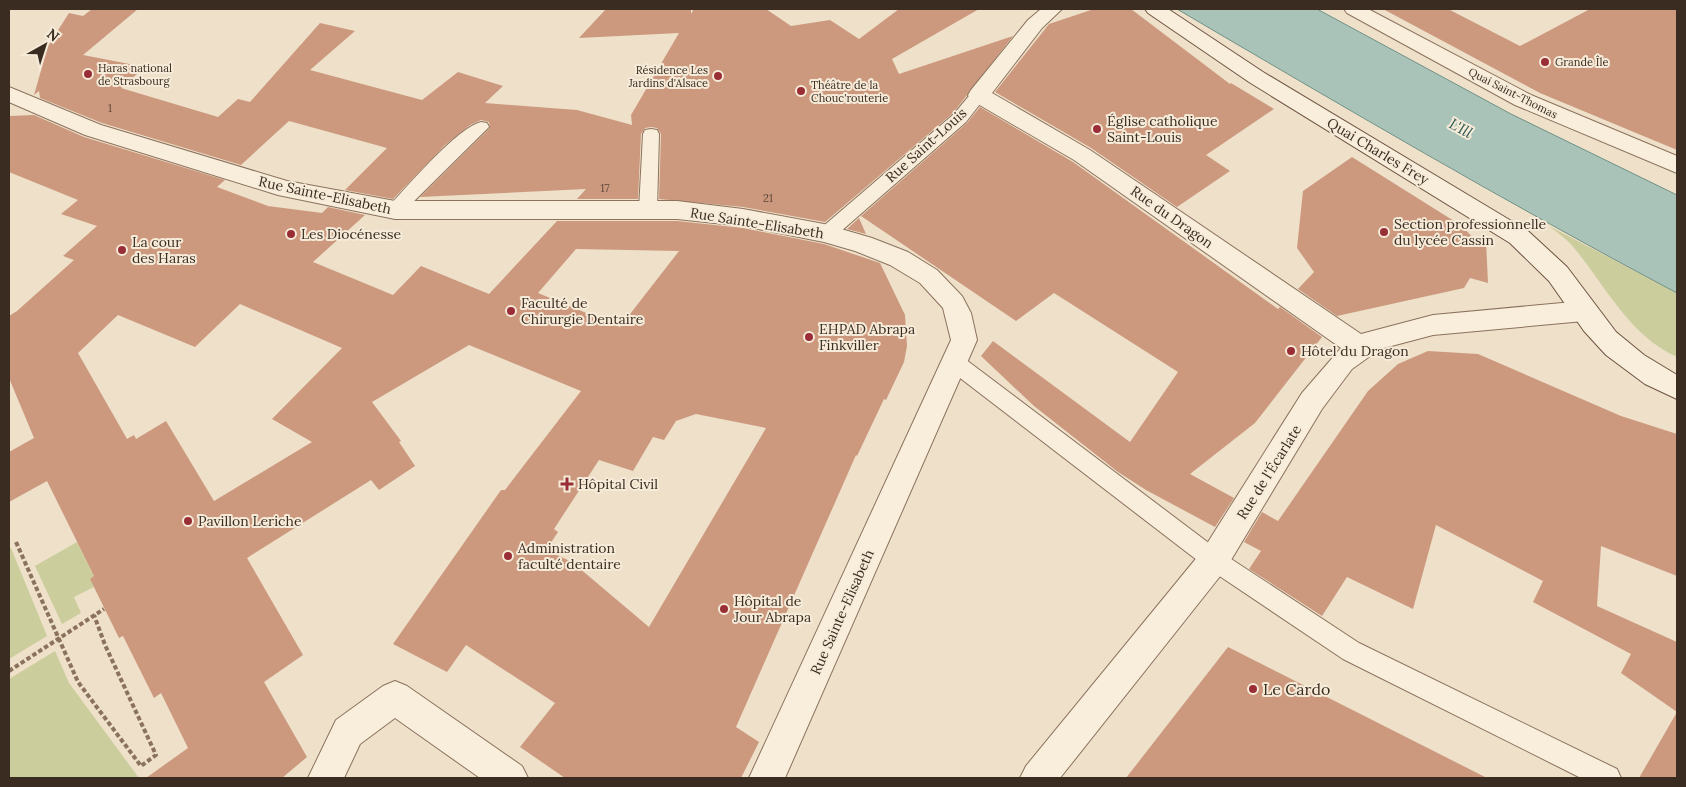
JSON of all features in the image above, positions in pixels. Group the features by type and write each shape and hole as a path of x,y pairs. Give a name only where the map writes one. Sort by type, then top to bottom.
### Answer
{"street":[{"name":"Rue Saint-Louis","path":"979,95 1035,24 1052,9"},
{"name":"Quai Charles Frey","path":"1155,9 1256,77 1519,237 1541,255 1563,280 1598,330 1618,351 1642,369 1677,388"},
{"name":"Quai Saint-Thomas","path":"1362,10 1523,100 1677,165"},
{"name":"Rue Sainte-Elisabeth","path":"9,94 93,130 286,189 395,210 648,210 718,214 826,234 898,258 934,281 949,297 960,316 964,340 767,778"},
{"name":"Rue du Dragon","path":"979,95 1082,155 1360,347"},
{"name":"Rue de l'Écarlate","path":"1038,778 1214,560 1312,401 1343,361 1360,347 1373,340 1433,325 1584,311"},
{"path":"326,778 348,732 395,698 510,778"}],"lane":[{"name":"Rue Saint-Louis","path":"826,234 960,118 979,95"},
{"path":"395,210 462,142 481,127"},
{"path":"648,210 651,134"},
{"path":"954,362 1214,560 1351,651 1608,778"}],"path":[{"path":"16,542 78,682 141,766 156,755 105,645 94,615"},
{"path":"9,671 104,609"}],"green space":[{"path":"1549,226 1677,293 1677,357 1660,348 1632,323 1572,246"},
{"path":"77,542 94,576 90,579 94,587 74,597 81,613 62,624 35,566"},
{"path":"11,548 47,636 9,659 9,549"},
{"path":"55,651 69,683 139,778 9,778 9,679"}],"water":[{"name":"L'Ill","path":"1177,9 1317,9 1511,114 1677,195 1677,293 1363,118"}],"building":[{"path":"92,9 138,9 83,55 145,67 121,88 218,117 238,99 250,102 320,23 355,31 310,70 422,100 458,72 503,86 485,103 577,110 632,125 631,115 679,33 579,38 606,9 691,9 691,14 694,9 766,9 791,26 830,20 859,39 899,9 979,9 892,59 899,74 1013,36 953,113 825,222 743,207 659,199 661,134 657,128 651,127 645,128 641,134 638,199 577,199 586,189 420,197 490,128 489,122 481,120 470,125 445,145 393,199 345,190 387,148 289,121 241,165 102,123 40,98 39,91 34,95 48,46 69,13 83,16"},
{"path":"1094,9 1131,9 1230,84 1274,109 1206,155 1230,171 1177,207 1091,148 995,92 1049,24"},
{"path":"1383,9 1448,9 1520,46 1590,9 1677,9 1677,150 1540,93"},
{"path":"980,107 1073,162 1278,309 1280,307 1322,337 1255,423 1190,474 1234,498 1215,527 1146,490 1118,472 1034,406 981,356 993,341 1130,442 1178,372 1054,293 1016,321 861,216 967,123"},
{"path":"34,115 84,137 225,180 217,187 268,206 322,213 328,207 365,215 313,262 393,295 421,266 489,294 557,221 677,221 743,228 824,244 880,263 905,315 907,346 904,362 856,455 736,727 759,742 741,778 565,778 520,747 555,703 466,645 447,672 393,644 501,490 505,490 581,391 469,345 372,402 401,441 399,442 415,466 379,490 371,480 247,558 303,655 264,682 307,757 282,778 146,778 188,748 161,693 154,698 123,636 119,638 90,579 94,576 47,481 9,502 9,452 34,438 9,378 9,316 74,260 63,256 97,226 61,214 78,200 9,172 9,116","holes":["576,249 679,251 620,327 538,293","240,304 342,348 272,419 312,442 214,501 166,421 136,439 134,435 127,439 78,353 118,315 195,347","696,414 766,428 649,627 572,562 546,550 558,532 554,529 599,460 633,471 653,437 664,440 676,421"]},
{"name":"Section professionnelle du lycée Cassin","path":"1352,157 1462,226 1474,239 1486,241 1488,283 1470,278 1464,288 1337,316 1298,289 1314,272 1297,248 1303,191"},
{"path":"859,218 866,234 847,229"},
{"path":"1428,351 1478,354 1621,416 1677,434 1677,576 1601,546 1597,606 1677,642 1677,712 1621,673 1631,654 1533,602 1543,581 1436,525 1413,609 1347,577 1322,616 1249,569 1261,551 1244,542 1262,512 1278,521 1368,391 1398,364"},
{"name":"Le Cardo","path":"1228,647 1487,778 1126,778"},
{"path":"1677,712 1677,778 1639,778"}],"place":[{"name":"Grande Île","path":"1545,62"},
{"name":"Haras national de Strasbourg","path":"88,74"},
{"name":"Résidence Les Jardins d'Alsace","path":"718,76"},
{"name":"Théâtre de la Chouc'routerie","path":"801,91"},
{"name":"Église catholique Saint-Louis","path":"1097,129"},
{"name":"Section professionnelle du lycée Cassin","path":"1384,232"},
{"name":"Les Diocénesse","path":"291,234"},
{"name":"La cour des Haras","path":"122,250"},
{"name":"Faculté de Chirurgie Dentaire","path":"511,311"},
{"name":"EHPAD Abrapa Finkviller","path":"809,337"},
{"name":"Hôtel du Dragon","path":"1291,351"},
{"name":"Hôpital Civil","path":"567,484"},
{"name":"Pavillon Leriche","path":"188,521"},
{"name":"Administration faculté dentaire","path":"508,556"},
{"name":"Hôpital de Jour Abrapa","path":"724,609"},
{"name":"Le Cardo","path":"1253,689"}]}
